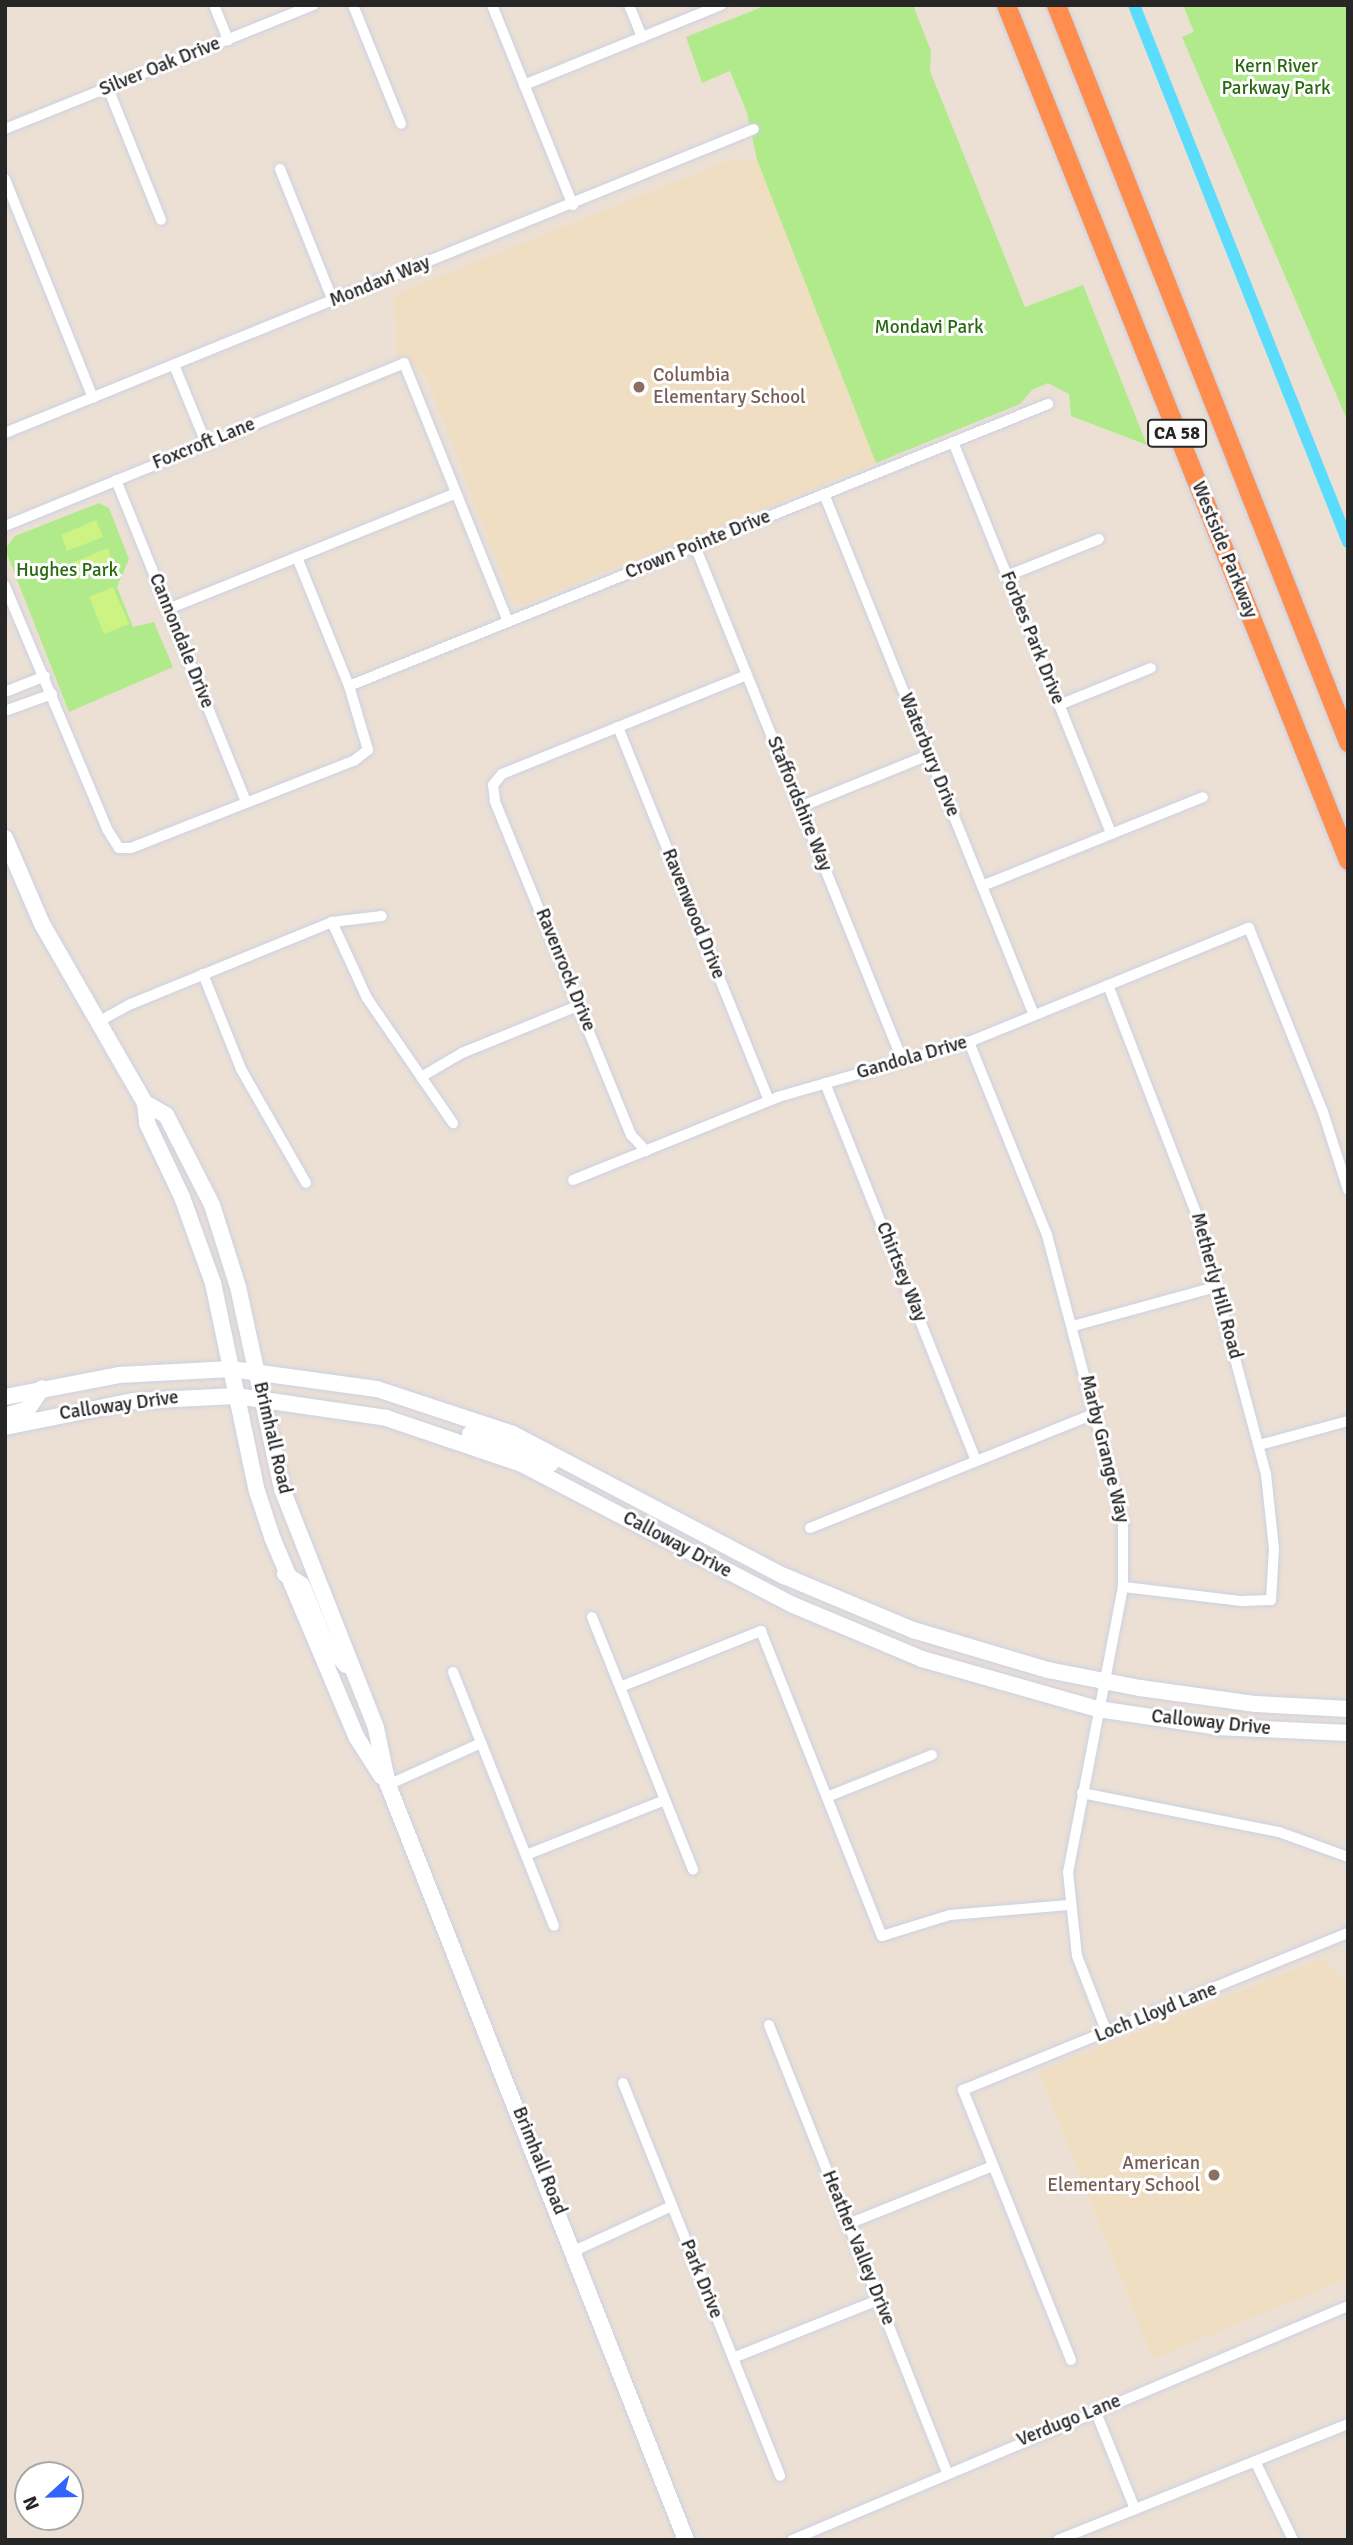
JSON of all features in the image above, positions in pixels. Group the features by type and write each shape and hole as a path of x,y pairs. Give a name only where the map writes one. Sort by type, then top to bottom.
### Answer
{"highway":[{"name":"Westside Parkway","path":"1006,5 1348,860"},
{"name":"CA 58","path":"1056,5 1348,741"}],"main road":[{"name":"Brimhall Road","path":"5,838 42,924 145,1103 147,1123 183,1197 207,1265 257,1491 285,1574 357,1738 388,1785"},
{"name":"Brimhall Road","path":"145,1103 166,1115 212,1205 238,1287 282,1489 376,1728 388,1785 686,2540"},
{"name":"Calloway Drive","path":"5,1397 126,1374 231,1369 339,1381 427,1402 513,1434 784,1576 870,1613 980,1651 1105,1681 1256,1704 1348,1709"},
{"path":"5,1416 28,1409 42,1388"},
{"name":"Calloway Drive","path":"5,1427 134,1401 236,1396 358,1412 455,1438 557,1481 739,1578 857,1633 989,1681 1098,1709 1218,1727 1348,1733"},
{"path":"455,1438 475,1434 549,1464 571,1463"},
{"path":"557,1481 578,1482 626,1505 644,1502"},
{"path":"285,1574 302,1585 324,1639 355,1675"}],"street":[{"path":"214,5 228,40"},
{"name":"Silver Oak Drive","path":"5,130 314,5"},
{"path":"353,5 401,124"},
{"path":"492,5 573,205"},
{"path":"629,5 642,37"},
{"path":"524,85 721,5"},
{"path":"108,88 161,220"},
{"name":"Mondavi Way","path":"5,433 573,205 754,129"},
{"path":"280,169 333,301"},
{"path":"5,179 93,398"},
{"name":"Foxcroft Lane","path":"5,526 404,363 456,492"},
{"path":"174,365 206,443"},
{"name":"Crown Pointe Drive","path":"349,686 1048,404"},
{"name":"Forbes Park Drive","path":"953,442 1111,834"},
{"name":"Cannondale Drive","path":"116,480 246,802"},
{"path":"168,609 456,492 508,622"},
{"name":"Waterbury Drive","path":"824,494 1034,1015"},
{"path":"1007,576 1099,539"},
{"name":"Staffordshire Way","path":"695,546 903,1062"},
{"path":"5,586 45,676 107,830 119,848 142,845 355,760 368,750 349,686 297,557"},
{"path":"1059,705 1151,668"},
{"path":"618,727 747,675"},
{"path":"5,692 45,676"},
{"path":"5,711 52,694"},
{"name":"Ravenrock Drive","path":"618,727 502,774 493,785 495,801 631,1135 646,1151"},
{"name":"Ravenwood Drive","path":"618,727 769,1100"},
{"path":"800,807 929,755"},
{"path":"982,886 1203,797"},
{"path":"98,1022 203,974 332,922 382,916"},
{"path":"332,922 367,998 453,1123"},
{"name":"Gandola Drive","path":"573,1180 769,1100 969,1042 1249,928 1326,1122 1348,1190"},
{"path":"203,974 241,1069 306,1183"},
{"name":"Metherly Hill Road","path":"1108,985 1181,1168 1259,1445 1273,1524 1271,1600 1227,1600 1123,1587"},
{"path":"421,1077 462,1053 580,1005"},
{"name":"Marby Grange Way","path":"969,1042 1047,1235 1123,1522 1123,1587 1069,1872 1069,1905 1077,1956 1107,2033"},
{"name":"Chirtsey Way","path":"825,1083 976,1461"},
{"path":"1073,1326 1216,1287"},
{"path":"810,1528 1096,1413"},
{"path":"1259,1445 1348,1420"},
{"path":"592,1617 693,1870"},
{"path":"620,1687 761,1631 882,1936 950,1914 1069,1905"},
{"path":"453,1672 554,1926"},
{"path":"388,1785 481,1743"},
{"path":"827,1797 932,1755"},
{"path":"1082,1793 1279,1832 1348,1857"},
{"path":"526,1855 665,1800"},
{"name":"Loch Lloyd Lane","path":"993,2166 963,2090 1348,1933"},
{"name":"Heather Valley Drive","path":"769,2025 947,2472"},
{"name":"Park Drive","path":"623,2083 780,2476"},
{"path":"848,2224 993,2166 1071,2360"},
{"path":"574,2251 672,2206"},
{"path":"733,2358 878,2300"},
{"name":"Verdugo Lane","path":"792,2540 947,2472 1348,2306"},
{"path":"1095,2410 1135,2509"},
{"path":"1058,2540 1348,2424"},
{"path":"1255,2461 1293,2540"}],"shaded area":[{"name":"Columbia Elementary School","path":"729,160 757,160 876,463 522,605 512,601 428,380 417,368 397,358 394,295"},
{"name":"American Elementary School","path":"1322,1959 1348,1984 1348,2278 1153,2359 1039,2072"}],"green space":[{"name":"Mondavi Park","path":"767,5 913,5 931,51 930,71 1025,307 1083,285 1147,445 1071,416 1069,394 1048,383 1032,390 1020,404 876,463 757,160 747,113 730,71 702,83 686,37"},
{"name":"Kern River Parkway Park","path":"1183,5 1348,5 1348,422 1182,37 1194,32"},
{"name":"Hughes Park","path":"99,503 109,508 129,559 117,587 133,627 154,622 173,667 69,712 5,549 15,536"},
{"path":"96,520 103,537 67,551 61,535"},
{"path":"108,548 114,565 79,579 72,563"},
{"path":"113,587 129,624 104,634 89,597"}],"waterway":[{"path":"1134,5 1348,542"}],"place":[{"name":"Columbia Elementary School","path":"639,387"},
{"name":"American Elementary School","path":"1214,2175"}]}
